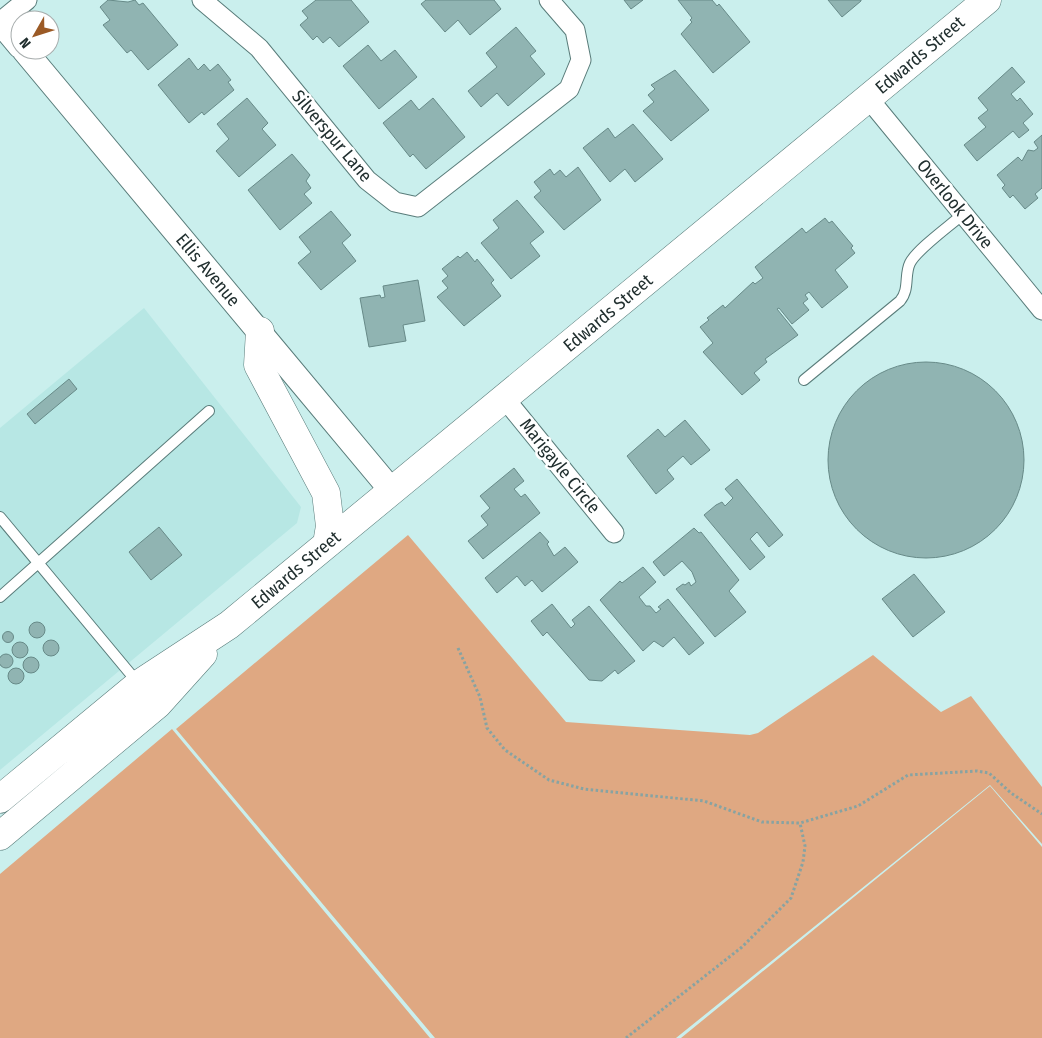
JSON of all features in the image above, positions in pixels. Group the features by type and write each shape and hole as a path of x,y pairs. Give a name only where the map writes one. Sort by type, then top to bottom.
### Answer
{"main road":[{"name":"Edwards Street","path":"0,800 139,684 229,626 987,0"},
{"path":"260,331 258,365 326,493 330,526 327,544"},
{"name":"Edwards Street","path":"0,836 158,704 229,626"}],"street":[{"path":"10,34 0,22 27,0"},
{"name":"Silverspur Lane","path":"202,0 259,48 367,180 395,202 418,207 569,89 581,60 575,30 549,0"},
{"name":"Ellis Avenue","path":"32,60 392,491"},
{"name":"Overlook Drive","path":"868,98 1042,310"},
{"name":"Marigayle Circle","path":"505,398 614,533"}],"lane":[{"path":"804,380 900,301 906,292 908,270 915,256 963,214"},
{"path":"0,596 209,411"},
{"path":"0,517 139,684"}],"path":[{"path":"458,648 480,697 487,728 505,750 549,780 584,789 704,801 762,822 800,823 858,806 908,775 923,772 990,772 1011,793 1042,814"},
{"path":"626,1038 742,947 791,898 803,862 805,846 800,823"}],"shaded area":[{"path":"144,308 301,507 297,523 0,770 0,428"},
{"path":"408,535 566,722 750,735 758,733 873,655 941,712 971,696 1042,787 1042,844 990,785 676,1038 435,1038 176,729"},
{"path":"172,729 430,1038 0,1038 0,874"},
{"path":"990,786 1042,847 1042,1038 681,1038"}],"building":[{"path":"108,0 128,2 135,0 139,5 143,3 178,45 148,70 131,50 127,53 103,25 110,20 100,7"},
{"path":"316,0 351,0 369,22 339,47 330,37 323,43 317,36 313,40 300,25 308,18 302,11"},
{"path":"426,0 494,0 501,9 470,35 458,20 445,32 421,4"},
{"path":"624,0 643,0 631,9"},
{"path":"678,0 712,0 717,6 719,4 750,42 713,73 681,34 692,22 690,20 692,18"},
{"path":"828,0 861,0 861,1 842,17"},
{"path":"516,27 536,51 530,56 545,74 508,106 497,93 481,107 468,91 497,67 486,53"},
{"path":"368,45 381,61 395,50 417,77 379,109 343,66"},
{"path":"189,58 198,70 204,64 210,71 218,64 231,80 228,82 234,90 204,115 202,112 189,123 158,85"},
{"path":"1012,67 1025,82 1011,94 1017,101 1020,98 1033,114 1023,123 1029,130 1019,138 1013,131 977,161 964,145 986,127 978,118 988,110 978,98"},
{"path":"675,70 709,110 671,141 643,111 654,102 648,95 655,89 651,85"},
{"path":"247,98 268,123 262,129 276,145 239,177 216,151 229,139 217,124"},
{"path":"433,98 465,137 426,169 413,154 410,157 383,123 411,100 419,110"},
{"path":"633,124 663,159 635,182 625,169 610,182 583,148 608,128 615,138"},
{"path":"1042,135 1042,188 1035,194 1038,198 1025,209 1013,195 1010,198 1002,188 1005,185 997,175 1018,157 1022,161 1028,150 1034,151 1038,148 1034,142"},
{"path":"292,154 310,175 306,181 311,188 304,194 312,203 280,230 248,190"},
{"path":"578,167 601,200 564,230 534,197 541,191 534,182 550,169 554,175 560,170 566,177"},
{"path":"517,200 544,232 530,243 540,256 511,279 481,243 499,228 493,220"},
{"path":"331,211 351,235 342,243 356,261 321,290 298,263 311,252 299,237"},
{"path":"825,218 829,223 832,221 853,246 851,248 855,253 835,270 848,287 822,308 809,292 805,295 808,299 803,303 809,310 792,324 779,308 777,309 798,335 765,359 767,362 754,373 760,380 742,395 703,352 713,343 700,327 709,320 707,318 723,305 725,308 753,282 755,284 763,278 755,267 802,228 806,233"},
{"path":"467,252 475,262 477,259 494,280 491,283 501,296 464,326 437,297 448,288 442,281 448,276 442,269 458,256 460,258"},
{"path":"418,280 425,321 403,325 406,341 369,347 360,298 380,295 381,298 385,297 383,286"},
{"path":"916,362 936,362 955,366 972,373 981,378 1002,398 1017,422 1024,450 1024,470 1017,498 1008,515 988,536 972,547 955,554 936,558 916,558 888,551 871,542 844,515 832,489 828,470 828,450 835,422 844,405 871,378 897,366"},
{"path":"69,379 77,389 35,424 27,414"},
{"path":"685,420 710,450 691,465 683,456 667,470 674,479 656,494 627,456 658,429 665,437"},
{"path":"514,468 524,481 514,489 521,497 525,494 540,513 483,559 468,541 488,525 481,516 490,508 480,496"},
{"path":"737,479 783,535 769,547 757,532 750,539 765,557 750,570 704,515 722,502 725,506 733,498 725,489"},
{"path":"159,527 182,555 151,580 129,552"},
{"path":"694,528 699,533 701,532 739,580 729,591 746,612 715,637 676,589 683,584 685,585 689,582 691,586 696,582 692,572 682,561 664,576 653,562"},
{"path":"540,532 549,542 547,544 554,556 565,547 578,562 542,592 532,580 525,586 517,576 497,593 485,578"},
{"path":"643,567 656,582 639,597 646,606 650,606 656,613 661,609 658,607 668,599 704,643 689,655 674,637 663,647 654,641 643,651 600,600 620,581 622,583"},
{"path":"914,574 945,612 913,637 882,599"},
{"path":"552,604 571,628 575,624 572,620 589,606 635,661 618,674 615,670 602,681 589,680 547,632 543,636 531,621"},
{"path":"37,622 45,630 37,638 29,630"},
{"path":"6,632 10,632 13,637 12,641 6,642 3,639 3,635"},
{"path":"51,640 59,648 51,656 43,648"},
{"path":"20,642 28,650 20,658 12,650"},
{"path":"3,654 9,654 13,661 9,668 3,668 -1,664 -1,658"},
{"path":"31,657 39,665 31,673 23,665"},
{"path":"16,668 24,676 16,684 8,676"}]}
